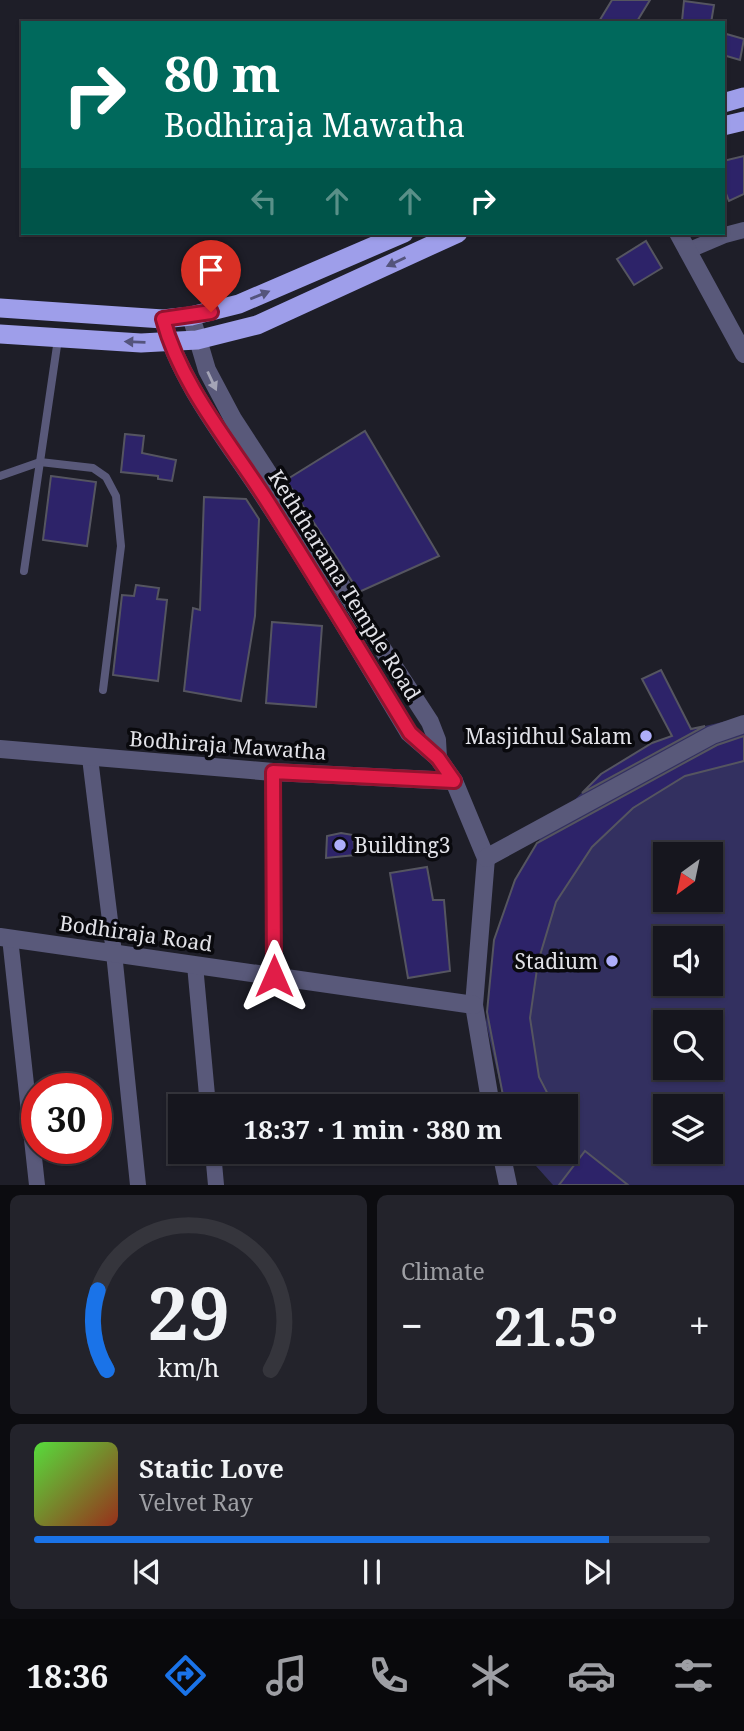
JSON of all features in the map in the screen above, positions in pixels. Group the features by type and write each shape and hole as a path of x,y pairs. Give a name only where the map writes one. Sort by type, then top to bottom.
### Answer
{"highway":[{"path":"725,102 744,97"},
{"path":"725,126 744,121"},
{"path":"0,308 163,319 191,316 251,299 399,235"},
{"path":"0,334 58,339 169,342 197,340 257,324 454,235"}],"street":[{"path":"687,251 744,230"},
{"path":"679,235 744,354"},
{"name":"Keththarama Temple Road","path":"191,316 197,340 218,393 274,498 359,651 410,733 438,758 454,781 486,858 474,1005 489,1094"},
{"name":"Keththarama Temple Road","path":"163,319 169,342 181,368 378,643 430,722 437,740 438,758"},
{"path":"359,651 378,643"},
{"path":"486,858 712,735 744,723"},
{"name":"Bodhiraja Mawatha","path":"0,749 273,772 454,781"},
{"path":"89,758 114,953 138,1185"},
{"path":"273,772 274,976"},
{"path":"3,935 37,1185"},
{"name":"Bodhiraja Road","path":"3,935 474,1005"},
{"path":"195,965 207,1094"},
{"path":"213,1164 216,1185"},
{"path":"504,1164 508,1185"}],"lane":[{"path":"24,571 58,339"},
{"path":"0,476 40,461 93,468 106,477 116,496 121,546 103,690"}],"shaded area":[{"path":"744,717 744,1185 553,1185 535,1164 578,1164 578,1094 502,1094 486,1023 494,940 515,880 547,827 601,774 652,743 692,729"}],"building":[{"path":"612,0 650,0 637,21 599,21"},
{"path":"684,1 714,5 711,21 682,21"},
{"path":"725,34 744,39 740,60 725,56"},
{"path":"744,156 744,194 729,201 725,191 725,161"},
{"path":"646,241 662,268 634,285 617,259"},
{"path":"365,431 439,556 359,592 286,480"},
{"path":"125,434 144,436 142,453 176,460 172,481 158,479 158,476 121,472"},
{"path":"51,476 96,482 87,546 43,540"},
{"path":"204,497 246,499 259,519 255,616 241,701 184,691 193,608 200,610"},
{"path":"136,585 159,588 157,599 167,600 158,681 113,675 122,595 134,596"},
{"path":"272,622 322,626 316,707 266,703"},
{"path":"661,670 691,729 705,726 582,793 601,774 652,743 672,736 642,679"},
{"path":"744,736 744,761 685,776 633,808 592,847 556,902 538,962 530,1018 539,1077 548,1094 503,1094 487,1012 494,940 515,880 537,843 717,745"},
{"name":"Building3","path":"341,833 353,835 355,855 326,858 327,836"},
{"path":"427,867 433,900 444,900 450,971 408,978 390,873"},
{"path":"585,1151 628,1185 559,1185 575,1164 578,1164"}],"place":[{"name":"Masjidhul Salam","path":"646,736"},
{"name":"Building3","path":"340,845"},
{"name":"Stadium","path":"612,961"}],"route":[{"path":"211,312 163,319 169,342 181,368 410,733 438,758 454,781 273,772 274,976"}]}
